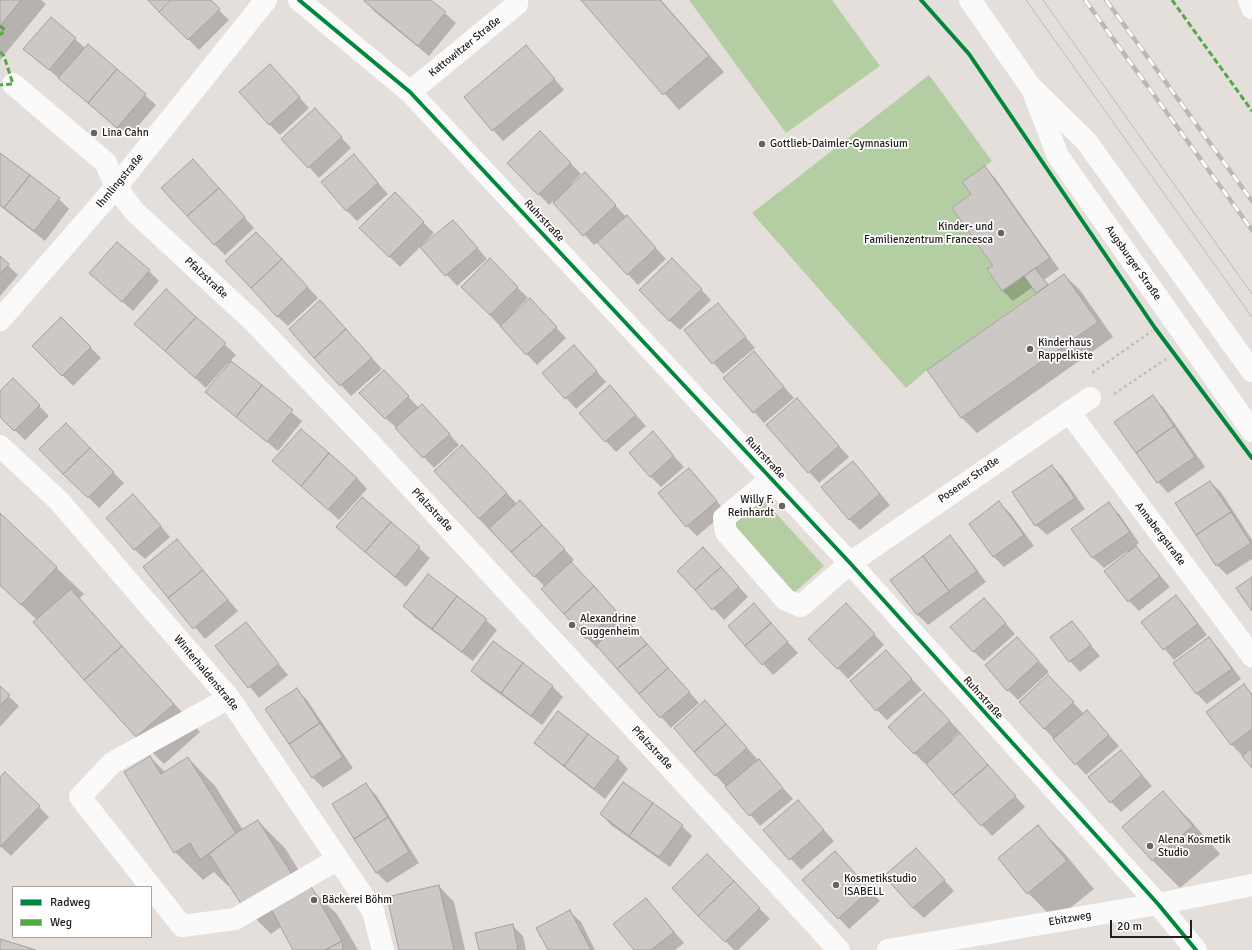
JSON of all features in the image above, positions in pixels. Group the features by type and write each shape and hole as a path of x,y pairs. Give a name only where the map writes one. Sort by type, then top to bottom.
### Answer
{"street":[{"name":"Ihmlingstraße","path":"0,320 116,187 266,0"},
{"name":"Ruhrstraße","path":"299,0 410,92 850,563 1158,904 1196,950"},
{"name":"Kattowitzer Straße","path":"410,92 517,4 516,0"},
{"name":"Augsburger Straße","path":"970,0 1030,86 1086,141 1252,371"},
{"path":"1249,0 1252,8"},
{"name":"Pfalzstraße","path":"13,84 106,163 116,187 134,211 253,321 369,442 839,950"},
{"name":"Augsburger Straße","path":"1030,86 1058,156 1252,431"},
{"name":"Posener Straße","path":"771,479 724,518 726,532 786,600 801,606 850,563 1090,398"},
{"name":"Annabergstraße","path":"1068,412 1252,656"},
{"name":"Winterhaldenstraße","path":"0,446 59,501 229,698 373,911 383,950"},
{"path":"150,886 80,797 112,764 229,698"},
{"path":"152,888 182,926 235,919 338,859"},
{"name":"Ebitzweg","path":"888,950 1158,904 1252,885"}],"path":[{"path":"1155,328 1078,382 1096,407 1173,354"}],"green space":[{"path":"689,0 832,0 880,66 786,133"},
{"path":"929,75 992,161 963,182 971,194 952,208 993,266 987,270 1002,291 1024,276 1036,293 927,370 906,388 752,213"},
{"path":"762,498 824,566 794,593 735,530 735,522"}],"building":[{"path":"0,0 21,0 0,26"},
{"path":"148,0 171,0 159,12"},
{"path":"171,0 211,0 220,9 188,40 159,12"},
{"path":"431,0 446,12 418,46 364,1"},
{"path":"581,0 660,0 709,56 663,95"},
{"path":"51,17 76,38 49,70 23,49"},
{"path":"88,44 117,69 88,103 58,78"},
{"path":"526,45 555,79 492,131 464,97"},
{"path":"270,64 300,97 269,125 239,92"},
{"path":"117,69 146,94 117,128 88,103"},
{"path":"315,108 342,137 308,168 281,139"},
{"path":"540,131 571,163 538,195 507,163"},
{"path":"0,153 30,175 4,208 0,205"},
{"path":"354,154 378,183 346,211 321,182"},
{"path":"193,159 219,188 187,216 161,188"},
{"name":"Kinder- und Familienzentrum Francesca","path":"985,166 1050,258 1002,291 987,269 993,266 952,208 971,194 962,182"},
{"path":"585,172 616,205 583,236 553,203"},
{"path":"30,175 60,198 34,231 4,208"},
{"path":"219,188 245,217 214,245 187,216"},
{"path":"395,192 424,222 389,257 359,228"},
{"path":"627,215 656,248 627,275 597,242"},
{"path":"453,220 478,248 445,276 420,247"},
{"path":"256,232 282,259 251,288 225,261"},
{"path":"117,242 150,270 122,302 89,273"},
{"path":"0,256 9,264 0,274"},
{"path":"490,258 518,287 490,315 461,287"},
{"path":"672,258 702,289 669,321 639,290"},
{"path":"282,259 308,287 277,317 251,288"},
{"path":"1035,268 1048,285 1036,293 1024,276"},
{"path":"1064,274 1098,322 961,418 927,370"},
{"path":"166,289 196,317 165,351 134,324"},
{"path":"530,298 557,327 526,355 500,326"},
{"path":"320,300 346,329 314,358 289,329"},
{"path":"718,303 746,337 712,364 684,330"},
{"path":"61,317 91,347 62,376 32,346"},
{"path":"196,317 226,343 195,378 165,351"},
{"path":"346,329 372,358 340,386 314,358"},
{"path":"574,345 597,371 565,399 542,373"},
{"path":"754,351 784,387 753,413 723,378"},
{"path":"231,361 262,385 236,417 205,392"},
{"path":"384,370 409,396 385,419 359,393"},
{"path":"13,378 40,405 14,431 0,417 0,391"},
{"path":"262,385 293,410 267,442 236,417"},
{"path":"610,385 636,415 605,442 579,413"},
{"path":"1153,395 1174,426 1136,453 1114,422"},
{"path":"797,398 839,446 808,473 766,425"},
{"path":"422,404 450,434 423,458 395,428"},
{"path":"66,423 90,448 63,474 39,449"},
{"path":"1174,426 1195,457 1157,483 1136,453"},
{"path":"301,429 329,453 301,486 272,461"},
{"path":"653,431 674,456 650,477 629,453"},
{"path":"462,445 507,493 479,519 434,471"},
{"path":"90,448 114,472 88,498 63,474"},
{"path":"329,453 357,478 328,510 301,486"},
{"path":"853,461 880,494 849,520 821,487"},
{"path":"1052,465 1075,498 1035,526 1012,492"},
{"path":"689,468 717,501 686,527 658,493"},
{"path":"1210,481 1231,512 1196,535 1175,503"},
{"path":"133,494 161,526 134,550 106,518"},
{"path":"362,497 391,522 365,552 336,527"},
{"path":"520,500 542,525 511,552 489,528"},
{"path":"999,501 1024,535 993,557 969,524"},
{"path":"1109,502 1130,532 1092,558 1071,529"},
{"path":"1231,512 1251,543 1216,566 1196,535"},
{"path":"0,513 57,567 21,605 0,585"},
{"path":"391,522 420,547 395,577 365,552"},
{"path":"542,525 565,549 534,577 511,552"},
{"path":"950,535 977,571 949,591 923,556"},
{"path":"177,539 203,570 168,598 143,567"},
{"path":"1136,546 1160,576 1128,602 1104,571"},
{"path":"703,547 721,567 695,590 677,571"},
{"path":"923,556 949,591 917,615 890,580"},
{"path":"571,562 594,586 564,614 541,589"},
{"path":"721,567 739,587 712,610 695,590"},
{"path":"203,570 228,600 193,629 168,598"},
{"path":"428,574 457,596 432,629 403,606"},
{"path":"1252,577 1252,611 1236,588"},
{"path":"594,586 616,611 586,639 564,614"},
{"path":"71,589 122,646 84,680 33,622"},
{"path":"1176,595 1198,624 1163,650 1141,622"},
{"path":"457,596 487,619 462,652 432,629"},
{"path":"984,598 1006,623 973,652 950,627"},
{"path":"754,603 771,623 745,646 728,626"},
{"path":"846,603 875,634 837,669 808,639"},
{"path":"626,619 647,644 617,669 596,645"},
{"path":"1072,621 1091,645 1069,662 1050,637"},
{"path":"246,622 279,664 248,688 215,646"},
{"path":"771,623 788,642 762,665 745,646"},
{"path":"1017,637 1039,661 1007,691 985,665"},
{"path":"1209,637 1232,669 1196,694 1173,663"},
{"path":"493,641 523,663 501,693 471,671"},
{"path":"647,644 668,668 639,694 617,669"},
{"path":"122,646 174,704 136,737 84,680"},
{"path":"886,650 912,679 876,711 850,681"},
{"path":"523,663 553,686 531,716 501,693"},
{"path":"668,668 690,692 660,718 639,694"},
{"path":"1048,675 1074,702 1044,729 1019,702"},
{"path":"1244,684 1252,695 1252,729 1231,745 1206,712"},
{"path":"0,686 10,695 0,706"},
{"path":"297,688 320,723 289,744 265,709"},
{"path":"924,693 950,721 914,754 888,727"},
{"path":"705,700 726,724 694,752 674,728"},
{"path":"1087,710 1109,735 1075,765 1053,739"},
{"path":"558,711 588,734 564,766 534,743"},
{"path":"320,723 343,757 312,778 289,744"},
{"path":"726,724 747,748 715,776 694,752"},
{"path":"960,733 988,765 953,795 926,764"},
{"path":"588,734 619,757 594,789 564,766"},
{"path":"1252,748 1252,768 1242,756"},
{"path":"1121,750 1142,775 1110,803 1088,777"},
{"path":"150,756 161,774 188,757 236,833 200,860 190,843 174,853 124,772"},
{"path":"759,759 783,788 749,816 725,787"},
{"path":"988,765 1016,796 981,826 953,795"},
{"path":"5,772 40,806 0,847 0,777"},
{"path":"623,782 653,803 629,836 600,814"},
{"path":"366,783 388,817 354,839 332,804"},
{"path":"1163,791 1193,826 1152,861 1122,827"},
{"path":"798,800 824,830 789,860 763,830"},
{"path":"653,803 683,825 659,857 629,836"},
{"path":"388,817 409,852 376,873 354,839"},
{"path":"258,820 302,890 243,907 209,854 236,833"},
{"path":"1038,825 1067,861 1027,894 998,858"},
{"path":"916,848 945,880 913,908 884,876"},
{"name":"Kosmetikstudio ISABELL","path":"835,851 870,890 838,919 802,880"},
{"path":"707,854 734,881 698,916 672,888"},
{"path":"734,881 760,908 725,942 698,916"},
{"path":"310,885 342,941 325,950 293,950 271,909"},
{"path":"439,885 454,950 399,950 387,897"},
{"path":"646,898 674,932 651,950 634,950 613,924"},
{"path":"570,910 591,950 548,950 536,928"},
{"path":"513,924 518,950 479,950 475,933"},
{"path":"0,939 36,950 0,950"},
{"path":"342,941 343,950 325,950"}],"tram line":[{"path":"1026,0 1252,317"},
{"path":"1043,0 1252,294"}],"railway":[{"path":"1085,0 1252,230"},
{"path":"1106,0 1252,201"}],"marked path":[{"path":"1172,0 1252,111"},
{"path":"0,26 5,30 0,35"},
{"path":"0,52 4,56 13,84 0,85"}],"cycle path":[{"path":"299,0 410,92 850,563 1158,904 1196,950"},
{"path":"921,0 969,54 1155,328 1252,458"}],"place":[{"name":"Lina Cahn","path":"94,133"},
{"name":"Gottlieb-Daimler-Gymnasium","path":"762,144"},
{"name":"Kinder- und Familienzentrum Francesca","path":"1001,233"},
{"name":"Kinderhaus Rappelkiste","path":"1030,349"},
{"name":"Willy F. Reinhardt","path":"782,506"},
{"name":"Alexandrine Guggenheim","path":"572,625"},
{"name":"Alena Kosmetik Studio","path":"1150,846"},
{"name":"Kosmetikstudio ISABELL","path":"836,885"},
{"name":"Bäckerei Böhm","path":"314,900"}]}
